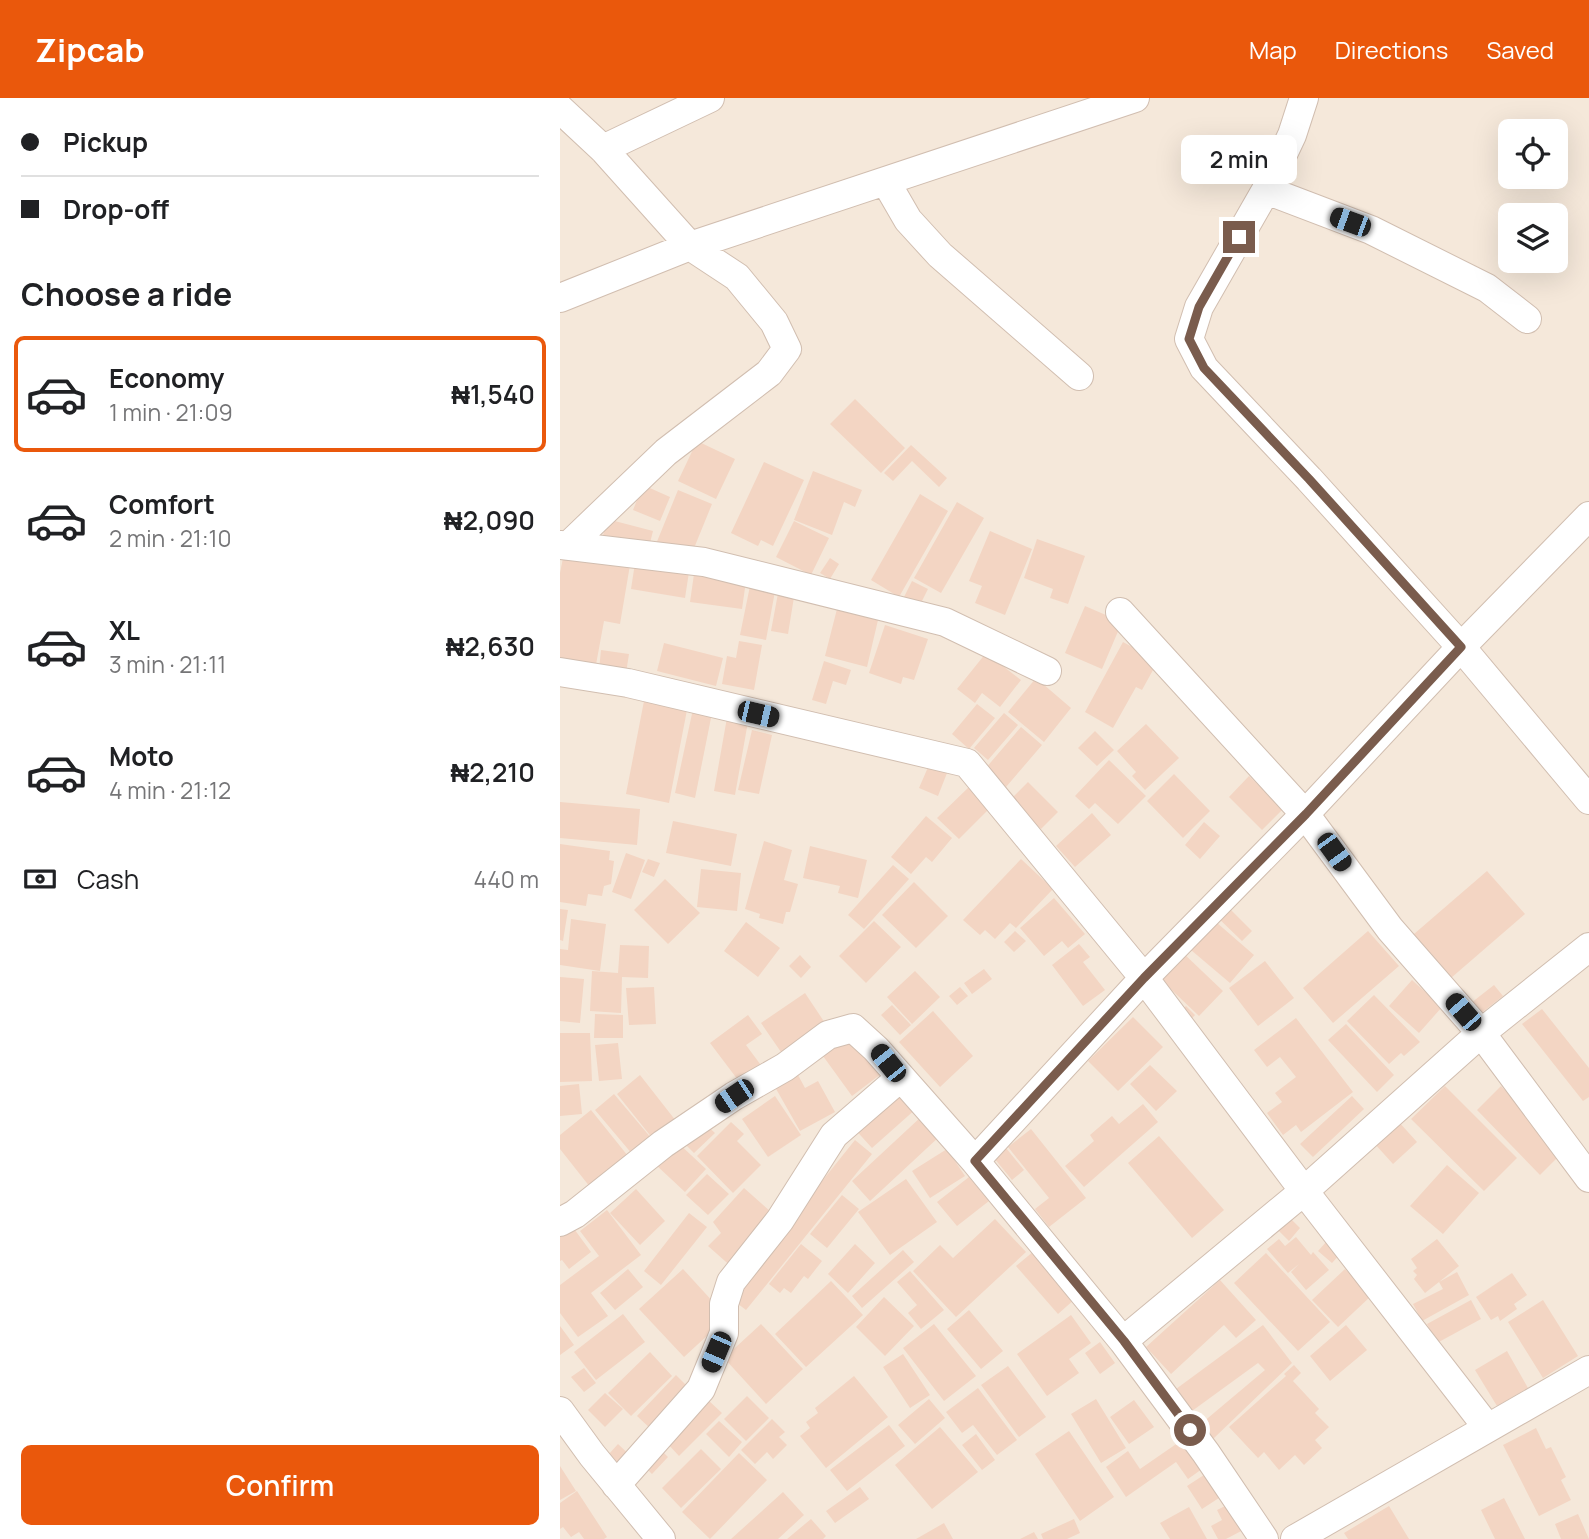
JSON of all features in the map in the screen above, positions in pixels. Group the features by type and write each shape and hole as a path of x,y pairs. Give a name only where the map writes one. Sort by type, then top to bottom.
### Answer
{"street":[{"path":"603,149 710,98"},
{"path":"560,298 690,246 1135,98"},
{"path":"1304,98 1292,135 1266,190 1199,307 1189,339 1204,368 1461,647 1589,800"},
{"path":"560,109 603,149 690,246 737,277 774,322 787,348 769,373 666,452 564,545"},
{"path":"886,182 908,220 940,256 1079,376"},
{"path":"1266,190 1371,230 1488,288 1527,319"},
{"path":"975,1161 1144,978 1306,814 1461,647 1589,516"},
{"path":"564,545 704,562 945,622 1047,671"},
{"path":"1120,612 1306,814 1390,929 1481,1033 1589,1178"},
{"path":"560,672 628,683 967,763 1144,978 1486,1427"},
{"path":"1124,1341 1304,1191 1481,1033 1589,947"},
{"path":"560,1222 575,1214 663,1143 734,1096 785,1067 828,1035 853,1028 876,1049 975,1161 1124,1341 1206,1453 1255,1536"},
{"path":"616,1485 701,1389 724,1333 724,1304 731,1282 780,1220 834,1135 900,1078"},
{"path":"1295,1539 1589,1370"},
{"path":"560,1411 661,1539"}],"shaded area":[{"path":"560,98 1589,98 1589,1539 560,1539"}],"building":[{"path":"855,399 905,448 881,473 830,424"},
{"path":"697,441 735,459 716,499 678,481"},
{"path":"911,445 947,478 939,487 912,461 893,481 884,473"},
{"path":"764,462 804,480 773,546 761,540 758,546 731,533"},
{"path":"813,471 862,490 855,507 844,502 832,535 794,520"},
{"path":"643,485 670,497 660,521 633,510"},
{"path":"678,490 712,504 690,558 656,544"},
{"path":"920,494 948,511 899,597 871,580"},
{"path":"957,502 984,518 941,593 914,578"},
{"path":"607,519 653,531 648,551 602,540"},
{"path":"794,521 829,538 811,575 776,557"},
{"path":"990,531 1032,549 1005,615 975,603 982,586 969,581"},
{"path":"1037,539 1085,556 1068,604 1050,598 1053,589 1024,578"},
{"path":"564,553 630,565 620,624 604,621 595,670 560,664 560,573"},
{"path":"830,558 839,564 830,579 820,573"},
{"path":"635,563 689,572 685,598 631,589"},
{"path":"694,574 746,581 742,609 690,602"},
{"path":"751,581 776,586 766,640 740,635"},
{"path":"912,581 928,589 920,605 904,597"},
{"path":"779,588 795,591 788,634 771,631"},
{"path":"1085,606 1122,622 1102,669 1065,653"},
{"path":"837,609 878,620 867,667 825,656"},
{"path":"885,625 928,639 914,680 903,677 901,684 869,673"},
{"path":"739,641 762,645 754,690 722,684 727,656 736,658"},
{"path":"1123,642 1158,661 1142,690 1136,687 1113,728 1085,712"},
{"path":"664,643 723,658 716,686 657,671"},
{"path":"601,650 629,654 626,673 599,670"},
{"path":"986,653 1021,680 1000,707 982,693 975,703 957,689"},
{"path":"824,661 851,670 846,685 833,681 826,704 812,700"},
{"path":"1036,678 1071,708 1044,742 1008,712"},
{"path":"644,701 687,710 669,803 626,794"},
{"path":"977,704 995,718 969,749 952,734"},
{"path":"693,709 712,713 695,798 675,793"},
{"path":"728,712 749,716 735,795 714,791"},
{"path":"1004,713 1018,725 988,760 974,748"},
{"path":"1146,724 1179,758 1145,790 1132,776 1136,772 1117,751"},
{"path":"1021,727 1042,745 1006,787 985,769"},
{"path":"752,730 772,735 759,794 738,790"},
{"path":"1095,731 1114,750 1097,766 1078,748"},
{"path":"1109,760 1146,796 1118,824 1095,803 1089,809 1075,796"},
{"path":"929,765 947,773 938,796 919,788"},
{"path":"1174,774 1210,811 1183,838 1147,801"},
{"path":"1249,776 1283,809 1262,830 1229,797"},
{"path":"1028,782 1058,812 1041,829 1011,799"},
{"path":"969,787 990,808 959,839 937,818"},
{"path":"560,802 640,809 637,845 560,838"},
{"path":"1092,813 1111,835 1075,867 1056,846"},
{"path":"926,816 952,838 932,862 926,857 911,874 891,857"},
{"path":"673,821 737,834 731,866 666,853"},
{"path":"1204,822 1220,836 1200,859 1185,845"},
{"path":"764,841 792,850 784,880 798,884 790,912 786,912 783,924 759,918 760,914 745,909"},
{"path":"560,844 610,851 609,860 614,861 611,884 604,886 602,896 588,894 586,906 560,902"},
{"path":"810,846 867,860 858,898 838,893 840,886 803,878"},
{"path":"626,853 645,860 631,899 612,892"},
{"path":"648,859 660,863 654,877 642,872"},
{"path":"1021,859 1053,889 1016,928 1010,923 995,939 985,930 980,935 963,920"},
{"path":"893,865 909,879 864,929 848,915"},
{"path":"701,869 741,873 737,911 697,907"},
{"path":"1487,871 1525,914 1451,978 1414,934"},
{"path":"665,879 700,913 668,944 634,910"},
{"path":"914,882 948,916 916,948 882,915"},
{"path":"1054,898 1085,934 1068,948 1062,941 1044,956 1020,928"},
{"path":"1224,903 1252,931 1242,941 1214,914"},
{"path":"560,909 568,910 563,941 560,940"},
{"path":"571,919 606,924 600,971 560,965 560,949 568,950"},
{"path":"874,921 901,947 866,983 839,956"},
{"path":"746,922 780,948 758,977 724,951"},
{"path":"1216,922 1254,955 1230,983 1191,950"},
{"path":"1015,931 1026,941 1014,952 1004,942"},
{"path":"1368,931 1399,966 1333,1023 1303,988"},
{"path":"1079,944 1090,957 1083,962 1105,990 1083,1006 1052,965"},
{"path":"620,945 649,946 648,978 622,977 621,1013 590,1011 592,971 618,973"},
{"path":"1181,951 1223,991 1199,1016 1157,976"},
{"path":"800,955 811,967 801,978 789,966"},
{"path":"1265,961 1294,998 1258,1026 1229,988"},
{"path":"984,969 992,979 972,994 964,983"},
{"path":"915,971 940,997 912,1024 887,997"},
{"path":"560,977 584,979 580,1023 560,1021"},
{"path":"1412,980 1442,1007 1419,1033 1389,1006"},
{"path":"1494,985 1503,996 1480,1014 1471,1003"},
{"path":"654,987 656,1024 629,1025 626,988"},
{"path":"960,987 968,996 957,1005 949,996"},
{"path":"805,993 825,1023 781,1052 761,1023"},
{"path":"1374,995 1420,1042 1404,1056 1401,1053 1389,1064 1347,1021"},
{"path":"892,1005 911,1025 900,1035 881,1015"},
{"path":"1186,1006 1195,1015 1185,1026 1175,1017"},
{"path":"1542,1009 1589,1068 1589,1097 1583,1101 1522,1024"},
{"path":"933,1011 973,1056 940,1087 899,1042"},
{"path":"595,1014 623,1015 623,1038 594,1038"},
{"path":"748,1015 762,1034 746,1045 763,1068 741,1084 710,1043"},
{"path":"1133,1017 1163,1047 1118,1091 1088,1061"},
{"path":"1296,1018 1353,1092 1301,1132 1296,1125 1283,1135 1267,1113 1282,1102 1275,1093 1296,1077 1280,1057 1267,1067 1254,1050"},
{"path":"1346,1024 1394,1075 1377,1092 1328,1040"},
{"path":"560,1033 590,1033 592,1081 560,1082"},
{"path":"852,1035 881,1074 852,1096 823,1056"},
{"path":"618,1043 622,1079 599,1081 595,1045"},
{"path":"1150,1065 1177,1091 1156,1111 1130,1084"},
{"path":"640,1075 676,1121 653,1139 617,1094"},
{"path":"798,1075 805,1088 818,1081 835,1112 800,1131 775,1087"},
{"path":"579,1084 582,1114 560,1116 560,1086"},
{"path":"898,1085 917,1108 872,1148 852,1126"},
{"path":"1445,1086 1517,1158 1484,1191 1411,1119"},
{"path":"1501,1086 1551,1138 1559,1156 1540,1175 1477,1110"},
{"path":"614,1094 652,1139 633,1155 595,1110"},
{"path":"775,1096 801,1135 768,1157 742,1119"},
{"path":"1352,1096 1364,1109 1313,1157 1300,1144"},
{"path":"1143,1104 1158,1122 1084,1187 1065,1166 1094,1141 1090,1135 1112,1116 1119,1124"},
{"path":"591,1110 628,1156 590,1187 560,1149 560,1135"},
{"path":"922,1116 940,1136 870,1201 852,1181"},
{"path":"702,1121 715,1133 694,1153 681,1140"},
{"path":"1398,1121 1417,1142 1393,1164 1374,1143"},
{"path":"731,1122 744,1134 737,1141 761,1165 733,1193 697,1156"},
{"path":"1031,1129 1086,1198 1049,1227 1035,1209 1049,1198 1008,1147"},
{"path":"1159,1136 1224,1210 1192,1238 1128,1163"},
{"path":"855,1140 872,1154 746,1310 729,1297"},
{"path":"676,1141 706,1169 685,1192 655,1164"},
{"path":"1006,1148 1024,1170 1012,1180 994,1158"},
{"path":"947,1149 965,1176 930,1198 912,1171"},
{"path":"1447,1165 1479,1193 1443,1234 1410,1206"},
{"path":"707,1174 729,1194 708,1215 686,1195"},
{"path":"969,1177 989,1201 957,1226 937,1202"},
{"path":"906,1179 937,1222 890,1255 858,1212"},
{"path":"744,1188 779,1219 734,1269 708,1246 721,1233 713,1222"},
{"path":"636,1189 665,1221 640,1245 610,1213"},
{"path":"842,1195 859,1209 827,1248 810,1234"},
{"path":"607,1210 641,1255 591,1293 608,1316 578,1337 560,1313 560,1285 599,1256 580,1231"},
{"path":"689,1213 707,1227 661,1285 644,1271"},
{"path":"1290,1218 1300,1228 1289,1241 1278,1230"},
{"path":"995,1219 1026,1252 956,1317 913,1271 940,1245 953,1258"},
{"path":"572,1226 591,1252 569,1269 560,1261 560,1234"},
{"path":"1296,1237 1311,1255 1313,1252 1329,1270 1306,1290 1291,1272 1299,1264 1288,1273 1267,1249 1279,1239 1285,1246"},
{"path":"1437,1239 1459,1266 1425,1293 1414,1279 1417,1275 1413,1271 1417,1268 1411,1259"},
{"path":"1327,1241 1341,1253 1332,1263 1318,1251"},
{"path":"801,1244 822,1261 808,1279 804,1276 791,1293 784,1288 780,1293 769,1284"},
{"path":"855,1244 875,1263 848,1293 828,1274"},
{"path":"903,1250 914,1262 862,1308 852,1296"},
{"path":"1034,1251 1075,1299 1058,1314 1016,1266"},
{"path":"1266,1253 1330,1322 1298,1351 1234,1283"},
{"path":"628,1269 643,1287 615,1310 600,1293"},
{"path":"683,1269 715,1304 710,1309 722,1322 684,1357 639,1309"},
{"path":"1345,1269 1371,1296 1338,1327 1312,1300"},
{"path":"910,1271 944,1310 921,1329 908,1313 917,1305 897,1282"},
{"path":"1457,1272 1469,1295 1422,1321 1413,1304 1443,1289 1439,1282"},
{"path":"1512,1273 1527,1295 1514,1304 1517,1309 1500,1321 1498,1316 1491,1320 1476,1297"},
{"path":"1220,1280 1256,1320 1236,1338 1224,1325 1171,1374 1146,1347"},
{"path":"831,1281 863,1315 806,1367 775,1334"},
{"path":"884,1297 914,1326 885,1356 856,1327"},
{"path":"1471,1300 1481,1319 1437,1343 1427,1324"},
{"path":"1543,1300 1578,1356 1543,1378 1508,1322"},
{"path":"969,1310 1003,1351 981,1369 947,1329"},
{"path":"623,1314 645,1342 596,1380 574,1352"},
{"path":"1071,1315 1091,1343 1069,1359 1079,1373 1047,1396 1017,1354"},
{"path":"761,1324 803,1369 766,1404 724,1358"},
{"path":"934,1324 976,1376 944,1401 903,1348"},
{"path":"1263,1325 1292,1363 1213,1439 1202,1423 1265,1370 1258,1363 1192,1411 1176,1389"},
{"path":"1346,1325 1367,1350 1330,1381 1310,1356"},
{"path":"560,1326 574,1345 560,1355"},
{"path":"1100,1342 1115,1363 1100,1374 1085,1353"},
{"path":"1507,1351 1528,1388 1497,1406 1475,1370"},
{"path":"650,1352 672,1376 631,1416 608,1393"},
{"path":"903,1354 930,1395 910,1408 883,1367"},
{"path":"1294,1365 1301,1373 1293,1381 1319,1409 1315,1413 1329,1427 1315,1440 1322,1448 1304,1465 1295,1455 1279,1470 1264,1452 1258,1458 1229,1427 1286,1376 1284,1374"},
{"path":"1008,1366 1046,1417 1019,1437 981,1385"},
{"path":"584,1368 596,1383 584,1392 571,1377"},
{"path":"676,1375 692,1391 653,1431 637,1416"},
{"path":"854,1376 888,1417 826,1468 800,1436 810,1428 806,1422 818,1413 815,1408"},
{"path":"978,1388 1017,1440 997,1455 973,1425 962,1433 946,1412"},
{"path":"605,1393 623,1409 605,1427 588,1410"},
{"path":"747,1396 769,1418 746,1441 724,1419"},
{"path":"929,1399 945,1418 915,1444 898,1425"},
{"path":"1096,1399 1126,1448 1101,1463 1071,1414"},
{"path":"708,1400 722,1413 679,1456 666,1442"},
{"path":"1134,1400 1154,1427 1129,1444 1110,1417"},
{"path":"772,1419 785,1432 779,1437 787,1445 773,1459 767,1452 755,1464 741,1450"},
{"path":"719,1421 742,1442 729,1457 706,1434"},
{"path":"889,1425 905,1446 847,1491 830,1470"},
{"path":"940,1427 978,1472 932,1509 895,1465"},
{"path":"1536,1428 1546,1449 1551,1447 1566,1477 1561,1480 1571,1500 1539,1516 1503,1445"},
{"path":"1069,1431 1114,1497 1080,1521 1035,1454"},
{"path":"976,1434 995,1460 982,1470 962,1445"},
{"path":"1182,1440 1202,1469 1188,1479 1176,1462 1126,1497 1106,1467 1128,1451 1140,1469"},
{"path":"618,1444 634,1459 625,1469 609,1454"},
{"path":"659,1448 668,1457 652,1474 643,1465"},
{"path":"701,1449 721,1469 681,1508 662,1488"},
{"path":"739,1453 767,1480 710,1539 682,1512"},
{"path":"560,1466 576,1491 560,1500"},
{"path":"1207,1473 1222,1496 1202,1509 1187,1486"},
{"path":"860,1487 869,1499 835,1523 826,1511"},
{"path":"577,1491 607,1537 604,1539 584,1539 579,1532 571,1537 563,1527 560,1529 560,1503"},
{"path":"783,1492 804,1515 778,1539 731,1539"},
{"path":"1504,1498 1525,1539 1495,1539 1481,1510"},
{"path":"1231,1503 1245,1529 1226,1539 1218,1539 1211,1526 1222,1520 1217,1510"},
{"path":"1389,1506 1409,1539 1348,1539 1344,1533"},
{"path":"1189,1507 1207,1539 1170,1539 1160,1523"},
{"path":"1578,1514 1589,1539 1561,1539 1555,1524"},
{"path":"811,1519 826,1536 823,1539 787,1539"},
{"path":"1074,1519 1080,1533 1067,1539 1043,1539 1041,1534"},
{"path":"944,1523 953,1539 916,1539"},
{"path":"1034,1532 1038,1539 1020,1539"}],"route":[{"path":"1190,1430 1124,1341 975,1161 1144,978 1306,814 1461,647 1204,368 1189,339 1199,307 1239,237"}]}
